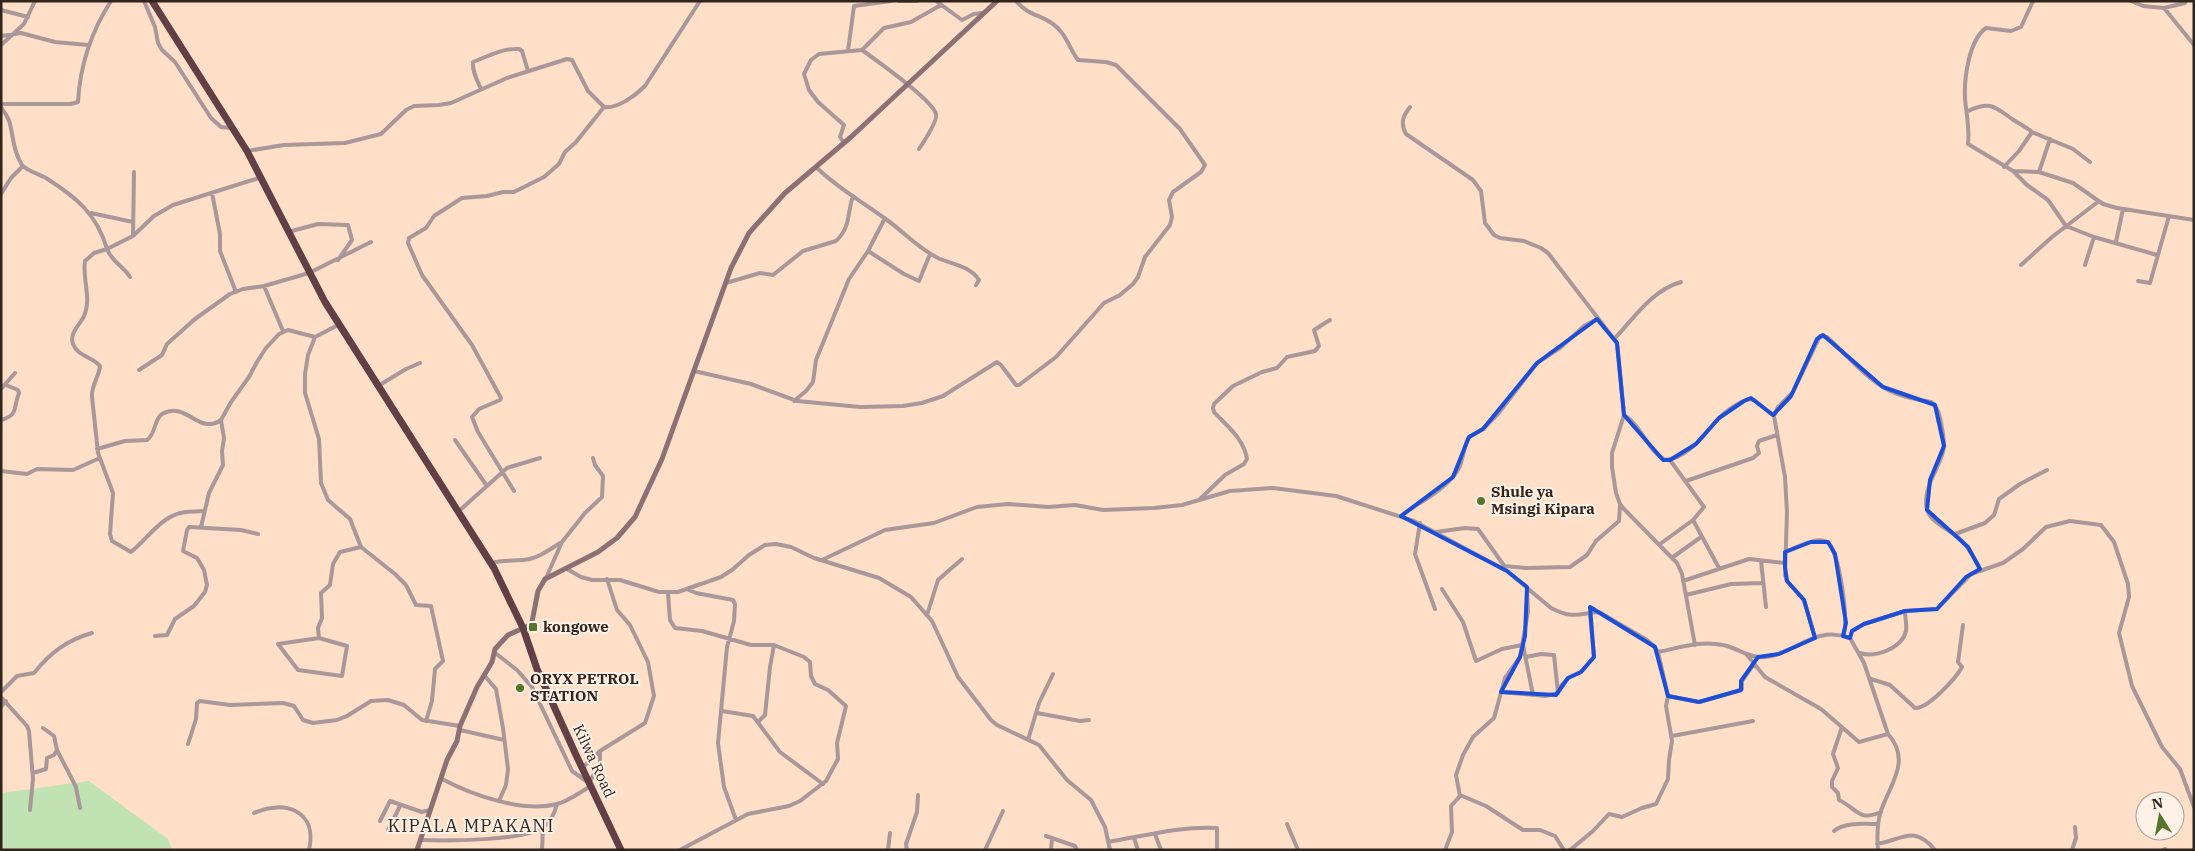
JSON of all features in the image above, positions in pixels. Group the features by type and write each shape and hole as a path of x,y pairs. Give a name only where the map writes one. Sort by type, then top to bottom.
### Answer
{"highway":[{"name":"Kilwa Road","path":"152,1 247,151 259,178 338,325 491,563 523,628 537,669 621,850"}],"main road":[{"path":"417,850 460,728 484,675 492,662 494,652 502,640 532,622 538,591 545,579 598,552 617,538 628,526 650,487 740,247 749,233 785,193 844,143 997,1"}],"street":[{"path":"1,45 21,28 35,1"},
{"path":"111,1 88,45 81,69 76,103 1,105 10,123 12,138 23,166 47,179 91,213 105,239 113,260 121,265 130,277"},
{"path":"144,1 162,50 175,62 211,118 221,126 231,128"},
{"path":"247,151 284,145 345,143 381,134 414,106 444,105 528,71 570,59 588,91 604,106 610,107 619,104 645,86 700,1"},
{"path":"848,51 854,6 891,1"},
{"path":"899,1 917,1"},
{"path":"936,1 962,20 974,14 982,13"},
{"path":"694,371 751,384 794,400 860,407 903,406 922,403 942,396 997,362 1002,365 1016,384 1019,385 1056,358 1104,303 1120,295 1133,284 1138,277 1145,257 1170,225 1172,217 1169,200 1173,192 1201,172 1205,166 1180,130 1116,66 1106,62 1078,60 1059,29 1047,21 1030,14 1016,1"},
{"path":"2033,1 2021,27 2011,31 1986,28 1978,36 1970,54 1965,97 1968,111 1968,144 2013,171 2027,185 2048,200 2066,226 2094,237 2156,255"},
{"path":"2131,1 2143,6 2164,8 2185,3 2185,1"},
{"path":"862,50 884,28 910,22 940,5"},
{"path":"2164,8 2194,45"},
{"path":"1,10 28,17"},
{"path":"1,36 21,33 55,42 88,45"},
{"path":"481,89 472,64 484,56 520,49 528,71"},
{"path":"844,143 840,137 844,125 818,102 809,90 804,76 814,56 862,50 908,84 937,116 919,149"},
{"path":"1968,111 1979,106 1989,105 2000,109 2032,132 2073,149 2090,162"},
{"path":"514,491 478,432 472,417 479,409 501,398 472,345 422,275 408,243 409,238 426,228 434,216 462,198 514,192 544,177 559,164 565,152 576,142 604,106"},
{"path":"1410,107 1403,117 1402,124 1406,134 1473,180 1478,186 1487,228 1500,238 1522,241 1541,248 1548,253 1577,288 1597,319 1615,338 1618,349 1624,415 1612,454 1613,475 1620,504 1619,521 1596,541 1587,555 1570,567 1526,568 1505,566"},
{"path":"2004,167 2019,151 2032,132"},
{"path":"2039,172 2050,139"},
{"path":"1,194 11,178 23,166"},
{"path":"816,167 828,179 885,218 930,254 962,266 976,274 979,280 976,285"},
{"path":"2013,171 2039,172 2073,183 2099,201 2123,209 2194,220"},
{"path":"133,236 134,172"},
{"path":"204,510 172,516 131,552 112,542 110,534 114,493 97,448 92,393 100,366 96,360 81,354 73,344 72,337 84,316 87,305 85,261 94,253 108,249 133,236 154,216 173,205 259,178"},
{"path":"212,193 220,234 220,251 236,292"},
{"path":"726,283 760,273 773,275 803,251 836,241 849,221 849,206 852,196"},
{"path":"2021,265 2066,226 2099,201"},
{"path":"2116,242 2123,209"},
{"path":"91,213 132,222"},
{"path":"2138,281 2150,283 2156,255 2169,216"},
{"path":"794,400 806,391 813,382 816,360 849,279 868,251 885,218"},
{"path":"288,232 318,224 348,225 352,240 338,260"},
{"path":"2085,265 2094,237"},
{"path":"139,370 162,355 167,344 195,318 219,301 236,292 309,273 371,242"},
{"path":"868,251 919,282 930,254"},
{"path":"1615,338 1658,292 1681,282"},
{"path":"264,286 283,331"},
{"path":"1401,516 1445,485 1457,472 1469,437 1483,429 1498,414 1537,363 1560,348 1584,326 1597,319"},
{"path":"1198,500 1225,475 1244,464 1247,459 1243,447 1232,430 1214,412 1214,404 1233,386 1262,372 1277,368 1287,357 1315,351 1318,346 1314,330 1330,320"},
{"path":"283,331 315,337 338,325"},
{"path":"201,527 209,493 223,464 224,438 221,420 261,355 283,331"},
{"path":"1815,638 1804,600 1787,581 1785,552 1788,512 1785,477 1774,416 1778,407 1793,392 1817,339 1823,335 1832,341 1866,376 1897,394 1931,402 1938,411 1944,446 1930,480 1926,504 1929,516 1955,534 1968,547 1980,569"},
{"path":"315,337 308,355 304,384 319,439 322,482 328,500 350,519 361,547 406,585 416,605 431,606 443,661 436,669 432,701 426,721"},
{"path":"378,386 406,369 420,364"},
{"path":"1,389 15,373"},
{"path":"1,420 9,418 15,413 19,393 18,390 6,385"},
{"path":"1624,415 1636,425 1662,459 1670,460 1696,444 1719,418 1751,398 1774,416"},
{"path":"97,448 125,441 147,440 151,438 159,417 168,412 183,412 206,424 221,420"},
{"path":"1686,481 1753,458 1759,452 1757,446 1759,442 1777,435"},
{"path":"455,440 487,486"},
{"path":"1,471 27,474 37,469 73,470 100,458"},
{"path":"459,511 513,465 540,458"},
{"path":"545,579 562,542 585,513 602,497 603,476 595,465 593,458"},
{"path":"1660,544 1693,520 1704,507 1670,460"},
{"path":"1955,534 1985,523 1994,515 1999,499 2020,484 2047,470"},
{"path":"822,560 885,530 934,523 977,507 1008,504 1048,507 1075,505 1103,510 1154,508 1198,500 1230,490 1273,488 1327,494 1401,516 1420,524 1508,571 1550,608 1558,612 1577,616 1600,613 1647,640 1658,652 1668,696 1666,706 1672,736 1668,779 1657,804 1621,817 1609,814 1593,831 1570,850"},
{"path":"1620,504 1673,557 1680,570 1695,645"},
{"path":"1693,520 1719,568"},
{"path":"1850,638 1852,631 1864,624 1904,611 1937,609 1966,577 1980,569 1992,567 2003,562 2023,549 2041,530 2056,524 2079,520 2101,525 2106,529 2114,542 2129,590 2128,605 2119,633 2132,686 2162,747 2180,769 2194,807"},
{"path":"1420,524 1415,554 1435,609"},
{"path":"154,636 167,635 175,619 194,606 206,589 207,579 200,562 194,556 183,552 189,527 258,534"},
{"path":"1435,532 1478,528 1508,571"},
{"path":"1673,557 1701,537"},
{"path":"1785,552 1817,541 1830,544 1837,560 1841,583 1847,626 1843,636"},
{"path":"491,563 501,560 525,560 532,558 562,542"},
{"path":"567,569 581,577 626,581 668,593 689,590 721,577 732,570 748,555 765,546 782,544 822,560 878,578 911,597 927,614 956,675 997,725 1028,740 1045,751 1068,780 1091,800 1102,821 1110,850"},
{"path":"319,638 318,628 322,618 321,592 330,585 335,559 340,552 361,547"},
{"path":"927,614 938,580 962,559"},
{"path":"1683,581 1749,560 1785,563"},
{"path":"1761,561 1766,607"},
{"path":"582,768 600,751 645,723 655,692 648,662 630,625 617,610 607,579"},
{"path":"1686,595 1731,584 1763,583"},
{"path":"1460,795 1456,774 1460,762 1473,737 1494,718 1505,678 1520,657 1529,605 1527,587"},
{"path":"1442,589 1463,622 1476,661 1484,659 1502,649 1522,644"},
{"path":"689,590 733,600 735,604 734,621 727,647 718,743 721,774 736,820"},
{"path":"668,593 670,620 674,628 702,631 751,645 774,646 808,659 815,684 825,688 837,700 846,704 844,720 837,743 838,759 823,784 800,802 748,814 680,850"},
{"path":"1860,653 1868,655 1880,652 1899,642 1906,629 1904,611"},
{"path":"1501,692 1533,695 1556,694 1568,678 1582,672 1594,657 1590,614"},
{"path":"1870,678 1888,684 1915,708 1924,706 1956,676 1962,667 1958,662 1963,625"},
{"path":"1,692 17,676 34,673 57,648 92,633"},
{"path":"1658,652 1695,645 1722,644 1733,647 1747,655 1760,657 1773,656 1815,638 1830,634 1850,638 1860,653 1888,734 1897,745 1900,762 1881,812 1878,824 1878,850"},
{"path":"319,638 347,646 342,676 298,670 278,644 319,638"},
{"path":"1522,644 1533,695"},
{"path":"758,722 765,715 774,646"},
{"path":"494,652 517,670 532,686 572,771 590,784"},
{"path":"1526,657 1542,654 1553,655 1559,688"},
{"path":"1747,655 1768,679 1821,709 1859,742 1888,734"},
{"path":"1668,696 1698,702 1738,691 1742,688 1742,679 1754,664"},
{"path":"1028,740 1043,693 1053,674"},
{"path":"484,675 496,689 499,698 508,773 506,785 499,801"},
{"path":"1,697 27,726 32,773 30,810"},
{"path":"188,744 196,720 197,703 200,701 230,705 283,703 294,706 303,720 310,723 337,720 348,716 372,701 388,700 404,705 414,716 426,721 504,740"},
{"path":"1,707 6,701"},
{"path":"722,711 750,715 758,722 780,752 823,784"},
{"path":"1037,713 1080,721 1089,720"},
{"path":"1672,736 1753,721"},
{"path":"1842,727 1832,754 1838,768 1832,781 1832,787 1838,793 1839,800 1861,815 1866,817 1881,812"},
{"path":"43,728 54,736 57,750 76,787 80,808"},
{"path":"32,773 46,769 47,758 54,755 57,750"},
{"path":"442,779 499,801 532,806 558,804 590,784 594,774 600,767 600,751"},
{"path":"907,850 906,844 917,812 918,795"},
{"path":"1445,850 1452,832 1451,806 1460,795"},
{"path":"1460,795 1486,806 1523,830 1540,830 1555,836 1564,850"},
{"path":"380,821 389,802 422,812 430,810"},
{"path":"542,850 544,828 551,819 558,804"},
{"path":"254,813 276,806 292,810 304,816 311,830 309,850"},
{"path":"388,830 400,806"},
{"path":"985,850 1003,811"},
{"path":"1287,824 1298,850"},
{"path":"1834,831 1840,827 1851,825 1878,824"},
{"path":"2072,850 2076,838 2075,827"},
{"path":"421,840 518,837 544,828"},
{"path":"1108,842 1190,828 1217,828 1217,850"},
{"path":"888,850 890,833"},
{"path":"1155,834 1160,850"},
{"path":"1877,844 1901,836 1913,835 1924,839 1935,850"},
{"path":"1046,836 1075,846 1077,850"},
{"path":"1051,850 1052,838"},
{"path":"1134,838 1138,850"}],"highlighted area":[{"path":"1597,319 1617,343 1624,415 1663,460 1670,460 1696,444 1719,418 1744,401 1751,398 1773,415 1791,396 1817,339 1823,335 1883,387 1935,405 1944,446 1930,480 1927,510 1968,547 1980,569 1966,577 1937,609 1905,611 1864,624 1852,631 1850,638 1843,636 1846,623 1835,554 1828,542 1811,542 1785,552 1785,567 1787,581 1804,600 1815,638 1779,654 1758,657 1741,681 1741,690 1699,702 1668,696 1655,647 1590,607 1594,657 1581,672 1568,678 1556,695 1501,692 1520,657 1525,636 1527,587 1507,571 1401,516 1453,477 1469,437 1483,429 1537,363"}],"green space":[{"path":"89,781 168,839 172,850 1,850 1,793"}],"place":[{"name":"Shule ya Msingi Kipara","path":"1481,501"},
{"name":"kongowe","path":"533,627"},
{"name":"ORYX PETROL STATION","path":"520,688"}],"district":[{"name":"KIPALA MPAKANI","path":"471,826"}]}
